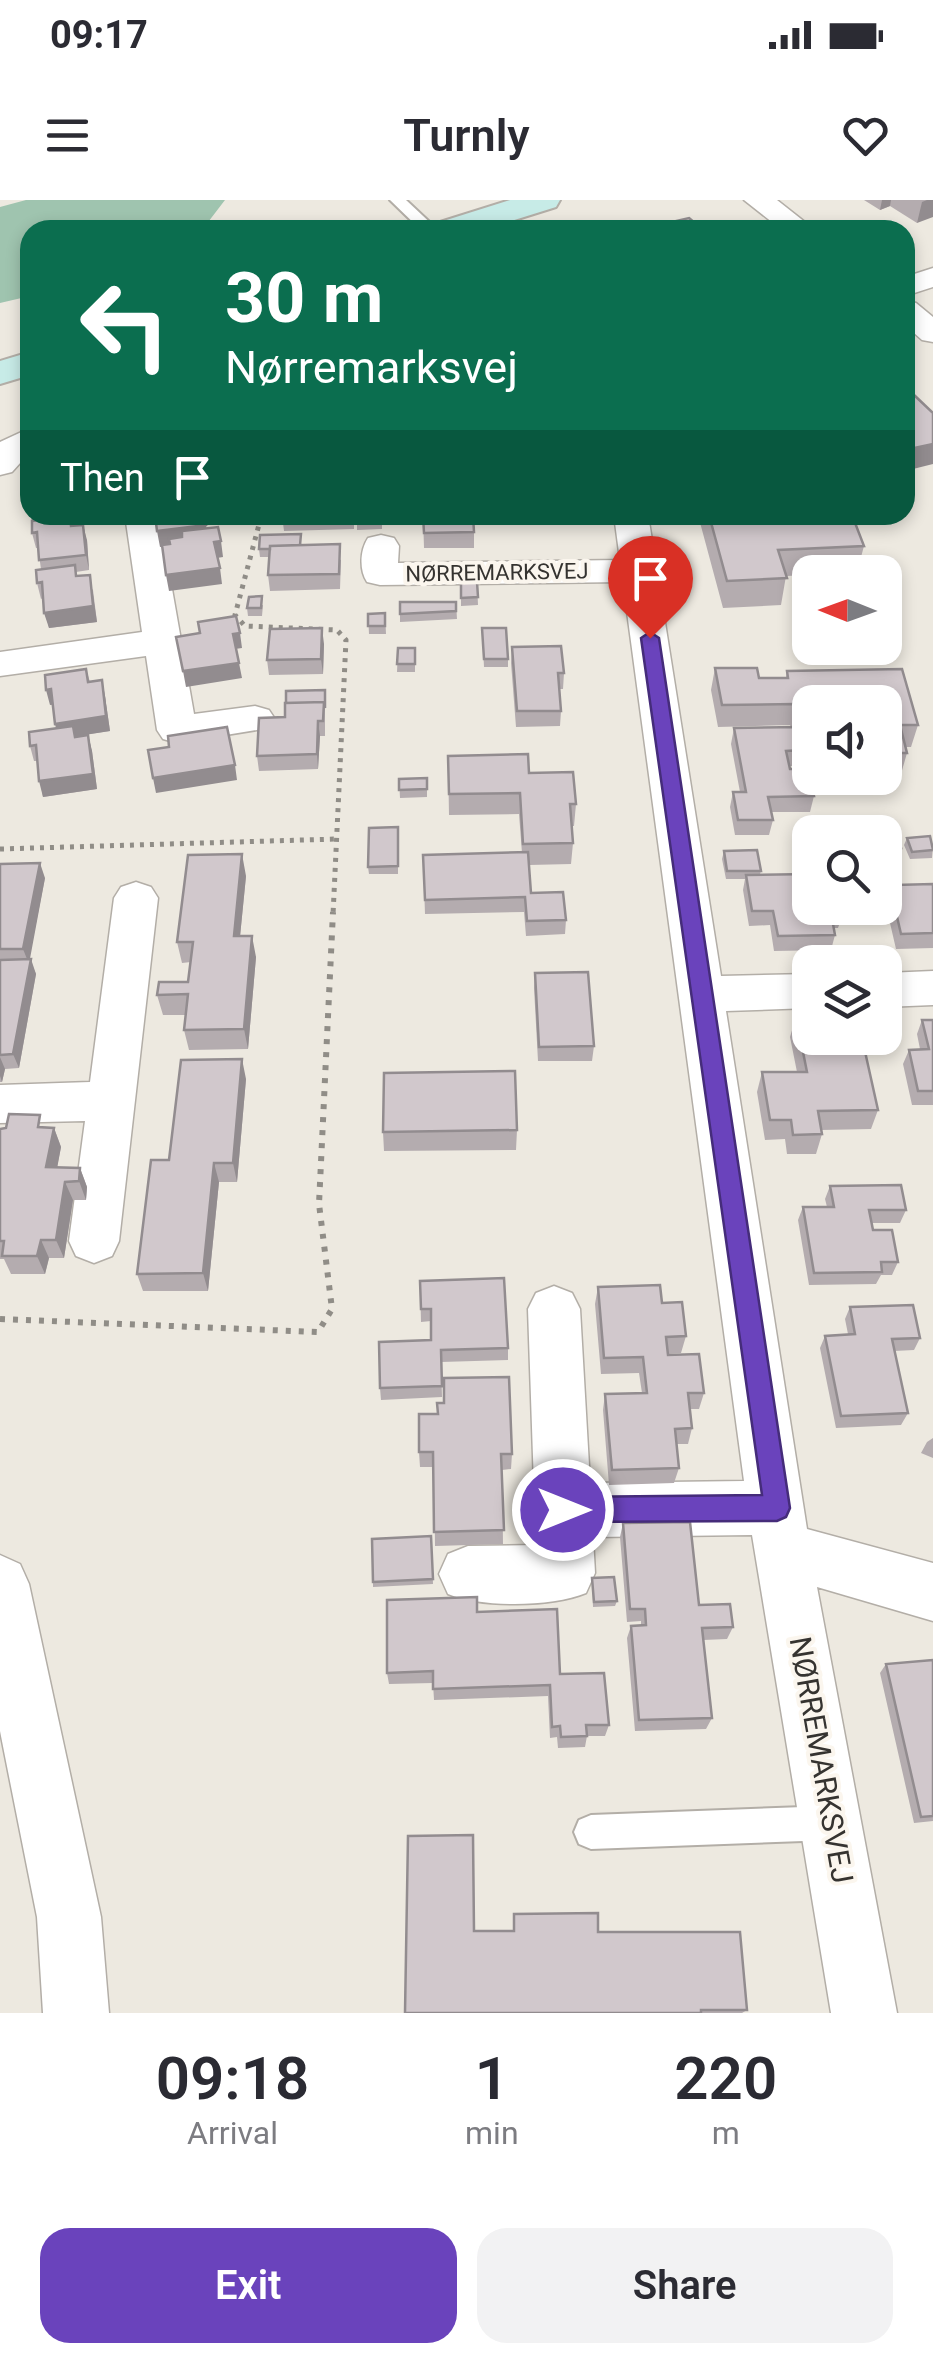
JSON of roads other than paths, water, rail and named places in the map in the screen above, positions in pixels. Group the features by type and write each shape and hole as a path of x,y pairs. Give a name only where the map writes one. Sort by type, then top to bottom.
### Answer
{"street":[{"path":"481,220 544,200"},
{"path":"758,200 782,220"},
{"path":"0,465 10,450 20,444"},
{"path":"144,525 177,730 254,719"},
{"name":"NØRREMARKSVEJ","path":"633,525 780,1532 834,1823 864,2013"},
{"name":"NØRREMARKSVEJ","path":"381,546 380,574 640,571"},
{"path":"0,664 162,642"},
{"path":"94,1240 136,898"},
{"path":"902,989 933,988"},
{"path":"704,994 792,992"},
{"path":"0,1104 111,1101"},
{"path":"468,1574 566,1573 554,1310"},
{"path":"563,1510 780,1532 810,1556 933,1592"},
{"path":"0,1584 69,1917 76,2013"}],"lane":[{"path":"397,200 419,220"},
{"path":"591,1832 834,1823"}]}
